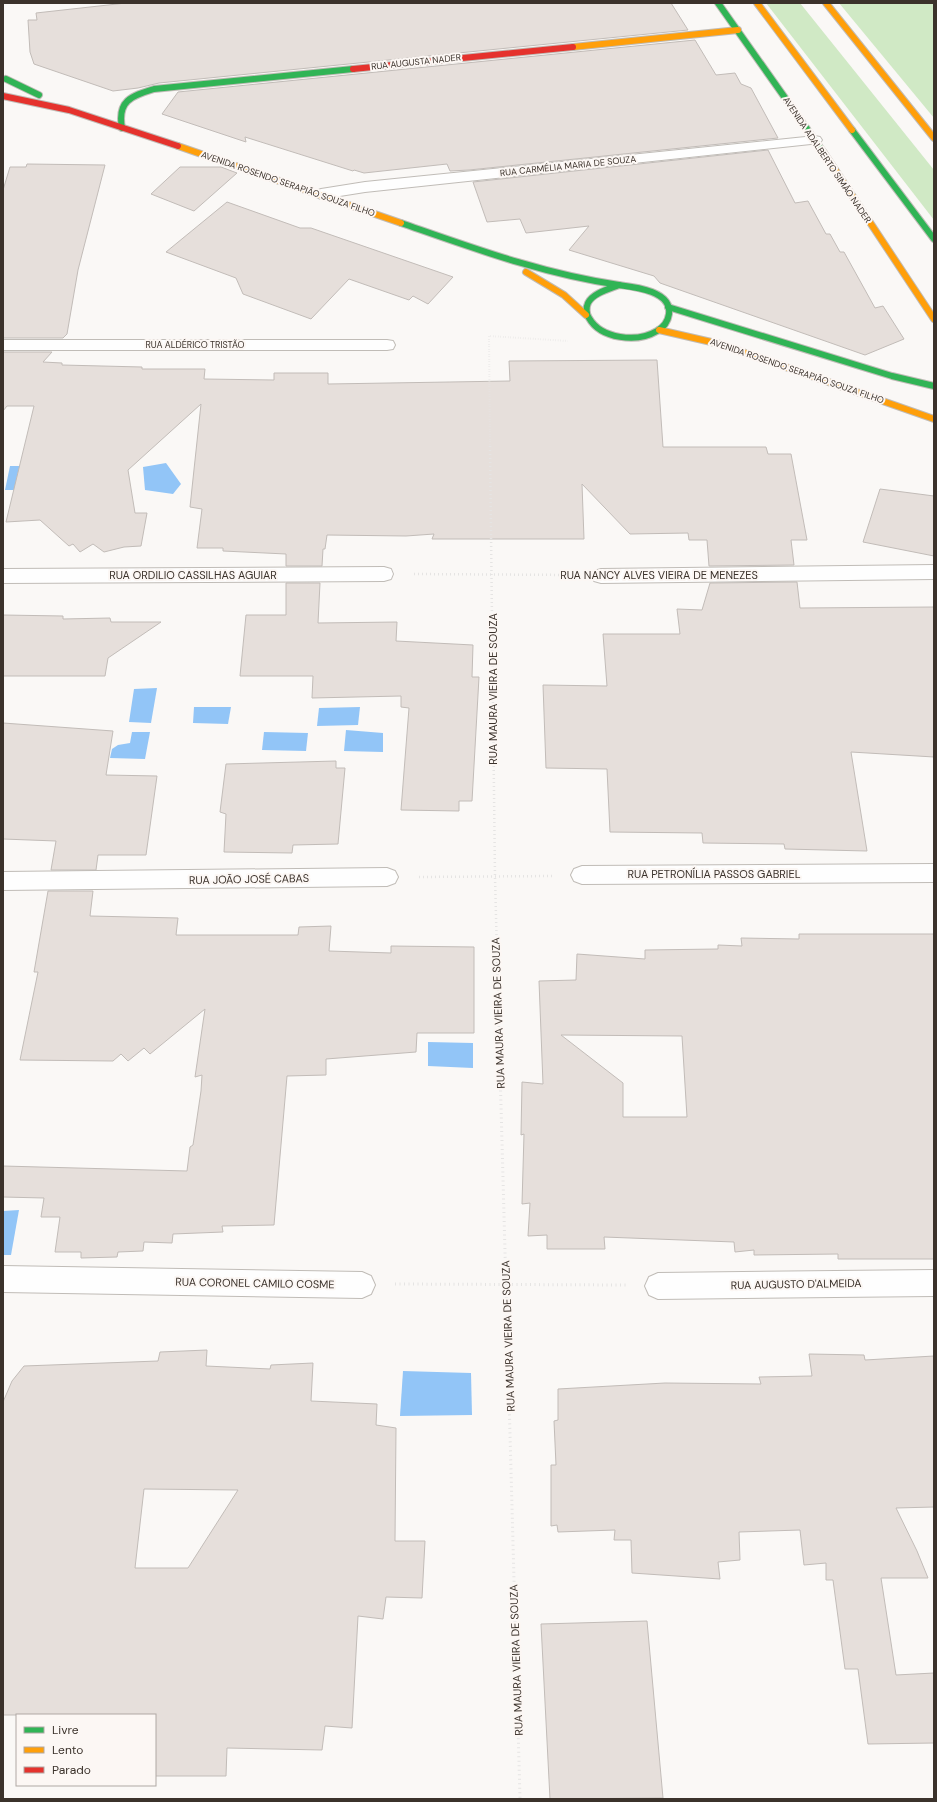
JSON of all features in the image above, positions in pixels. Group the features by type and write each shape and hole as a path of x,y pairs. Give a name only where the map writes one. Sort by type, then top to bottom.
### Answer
{"street":[{"name":"AVENIDA ADALBERTO SIMÃO NADER","path":"718,3 815,140 934,319"},
{"path":"757,3 934,239"},
{"path":"826,3 934,138"},
{"name":"RUA AUGUSTA NADER","path":"122,128 119,114 125,104 137,95 159,88 738,30"},
{"name":"AVENIDA ROSENDO SERAPIÃO SOUZA FILHO","path":"4,80 69,110 321,194 506,260 592,281 619,285"},
{"name":"AVENIDA ROSENDO SERAPIÃO SOUZA FILHO","path":"3,96 69,110"},
{"name":"RUA CARMÉLIA MARIA DE SOUZA","path":"321,194 364,187 815,140"},
{"name":"AVENIDA ROSENDO SERAPIÃO SOUZA FILHO","path":"506,260 548,284 574,303 588,319"},
{"path":"619,285 644,288 664,300 668,308 669,316 666,324 658,330 642,336 622,338 604,332 588,319 586,306 589,298 597,292 619,285"},
{"name":"AVENIDA ROSENDO SERAPIÃO SOUZA FILHO","path":"668,308 892,376 934,386"},
{"name":"AVENIDA ROSENDO SERAPIÃO SOUZA FILHO","path":"658,330 720,344 934,419"},
{"name":"RUA ALDÉRICO TRISTÃO","path":"3,344 387,345"},
{"name":"RUA NANCY ALVES VIEIRA DE MENEZES","path":"601,576 934,572"},
{"name":"RUA ORDILIO CASSILHAS AGUIAR","path":"3,576 384,574"},
{"name":"RUA PETRONÍLIA PASSOS GABRIEL","path":"582,875 934,873"},
{"name":"RUA JOÃO JOSÉ CABAS","path":"3,881 387,877"},
{"name":"RUA CORONEL CAMILO COSME","path":"3,1279 362,1285"},
{"name":"RUA AUGUSTO D'ALMEIDA","path":"658,1286 934,1282"}],"path":[{"name":"RUA MAURA VIEIRA DE SOUZA","path":"520,1799 494,877 489,336 572,341 588,319"},
{"name":"RUA NANCY ALVES VIEIRA DE MENEZES","path":"384,574 601,576"},
{"path":"387,877 582,875"},
{"path":"362,1285 506,1284 658,1286"}],"green space":[{"path":"766,3 800,3 934,170 934,220"},
{"path":"839,3 934,3 934,118"}],"water":[{"path":"166,463 181,484 173,494 145,490 143,467"},
{"path":"10,466 33,466 28,490 5,490"},
{"path":"157,688 151,723 129,722 134,689"},
{"path":"194,707 231,707 228,724 193,723"},
{"path":"360,707 358,725 317,726 319,708"},
{"path":"346,730 383,733 383,752 344,751"},
{"path":"132,732 150,732 145,759 110,758 112,749 118,745 130,743"},
{"path":"264,732 308,733 306,751 262,750"},
{"path":"428,1042 473,1043 473,1068 428,1066"},
{"path":"19,1210 11,1255 3,1255 3,1211"},
{"path":"403,1371 471,1373 472,1415 400,1416"}],"building":[{"path":"126,3 671,3 688,30 159,83 138,88 113,91 34,64 30,52 28,20 37,20 36,13"},
{"path":"695,40 716,75 735,73 741,84 751,88 778,138 469,170 450,171 447,164 364,173 353,171 245,137 246,142 162,114 178,92"},
{"path":"768,150 795,203 808,201 826,234 830,234 840,252 844,252 875,308 883,306 904,339 865,355 660,283 654,276 569,250 589,226 526,233 520,219 487,222 473,182"},
{"path":"27,164 105,165 78,270 67,334 63,338 3,338 3,190 10,167 26,167"},
{"path":"180,167 221,167 237,173 194,211 151,194"},
{"path":"227,202 300,228 311,228 453,277 428,304 413,296 409,300 349,279 311,319 243,294 236,278 166,252"},
{"path":"3,352 52,352 43,362 62,363 62,365 142,367 142,369 205,369 204,379 274,380 274,373 328,373 328,384 510,381 509,361 657,360 663,447 766,447 768,454 791,454 807,540 791,540 794,565 709,566 707,540 689,540 688,533 630,534 582,484 584,539 432,539 434,534 406,536 327,535 325,549 323,549 322,566 286,566 286,554 223,551 223,548 197,548 202,509 190,507 201,404 128,470 135,513 147,513 141,546 124,547 104,552 93,544 80,552 73,544 69,546 40,520 6,522 34,406 7,406 3,411"},
{"path":"880,489 934,496 934,556 863,542"},
{"path":"797,582 800,608 934,607 934,757 851,752 867,851 785,849 784,844 703,843 702,833 610,832 607,769 546,768 543,685 607,686 603,634 680,634 677,609 702,610 710,583"},
{"path":"286,583 320,583 318,623 397,622 396,641 473,645 472,677 479,677 472,801 459,801 459,811 401,810 409,708 401,707 401,696 312,698 313,676 240,676 246,615 286,615"},
{"path":"3,615 63,616 63,619 110,618 111,622 161,622 108,658 105,676 3,676"},
{"path":"3,723 113,731 106,775 157,776 146,855 98,855 96,870 51,870 56,841 3,839"},
{"path":"336,761 336,768 345,768 338,844 293,845 292,853 224,852 226,814 220,812 226,764"},
{"path":"48,891 93,891 90,916 178,918 176,935 298,935 299,927 331,926 329,951 391,953 391,946 474,947 474,1033 417,1033 416,1052 326,1059 326,1075 287,1076 274,1225 222,1226 223,1232 173,1234 172,1243 144,1242 143,1251 118,1252 117,1257 81,1258 81,1252 55,1252 60,1217 41,1217 44,1198 3,1197 3,1166 187,1171 190,1147 193,1145 201,1091 202,1075 195,1077 205,1009 150,1054 144,1048 128,1061 121,1054 113,1061 20,1060 38,972 34,972"},
{"path":"799,934 934,934 934,1259 838,1259 838,1254 754,1255 754,1250 735,1252 734,1242 604,1237 605,1249 547,1249 547,1235 528,1236 530,1203 522,1204 524,1134 521,1135 522,1082 543,1084 539,981 576,980 577,954 645,959 645,950 718,949 718,945 742,946 741,938 799,939","holes":["561,1035 682,1036 687,1117 623,1117 623,1083"]},
{"path":"207,1350 206,1366 270,1369 271,1365 313,1363 311,1401 377,1404 376,1425 396,1428 395,1541 425,1541 422,1598 386,1597 383,1619 358,1616 352,1728 325,1726 322,1750 227,1748 226,1776 156,1776 156,1714 3,1715 3,1402 12,1381 24,1366 158,1361 160,1352","holes":["144,1489 238,1490 188,1568 135,1568"]},
{"path":"809,1354 864,1355 865,1360 934,1356 934,1507 896,1508 917,1551 928,1578 881,1578 896,1675 934,1673 934,1743 868,1744 858,1669 845,1669 833,1580 826,1580 826,1563 804,1565 800,1530 739,1532 740,1560 718,1562 720,1579 632,1573 631,1540 614,1540 615,1530 558,1532 557,1525 551,1526 551,1465 556,1465 554,1421 558,1420 558,1389 665,1383 761,1384 759,1377 812,1376"},
{"path":"647,1621 663,1798 550,1799 541,1624"}],"traffic: fast":[{"path":"718,3 824,153"},
{"path":"122,128 120,119 121,112 127,101 132,97 154,89 353,69"},
{"path":"6,79 39,95"},
{"path":"852,130 934,239"},
{"path":"401,223 506,260 592,281 619,285"},
{"path":"619,285 644,289 661,297 666,302 669,309 668,318 662,328 651,334 634,338 617,336 603,331 592,323 586,313 588,303 598,293 619,285"},
{"path":"668,307 892,376 934,386"}],"traffic: slow":[{"path":"757,3 852,130"},
{"path":"826,3 934,138"},
{"path":"573,47 738,30"},
{"path":"178,146 401,223"},
{"path":"824,153 934,319"},
{"path":"526,272 564,295 586,315"},
{"path":"659,330 720,344 934,419"}],"traffic: jam":[{"path":"353,69 573,47"},
{"path":"3,96 69,110 178,146"}]}
